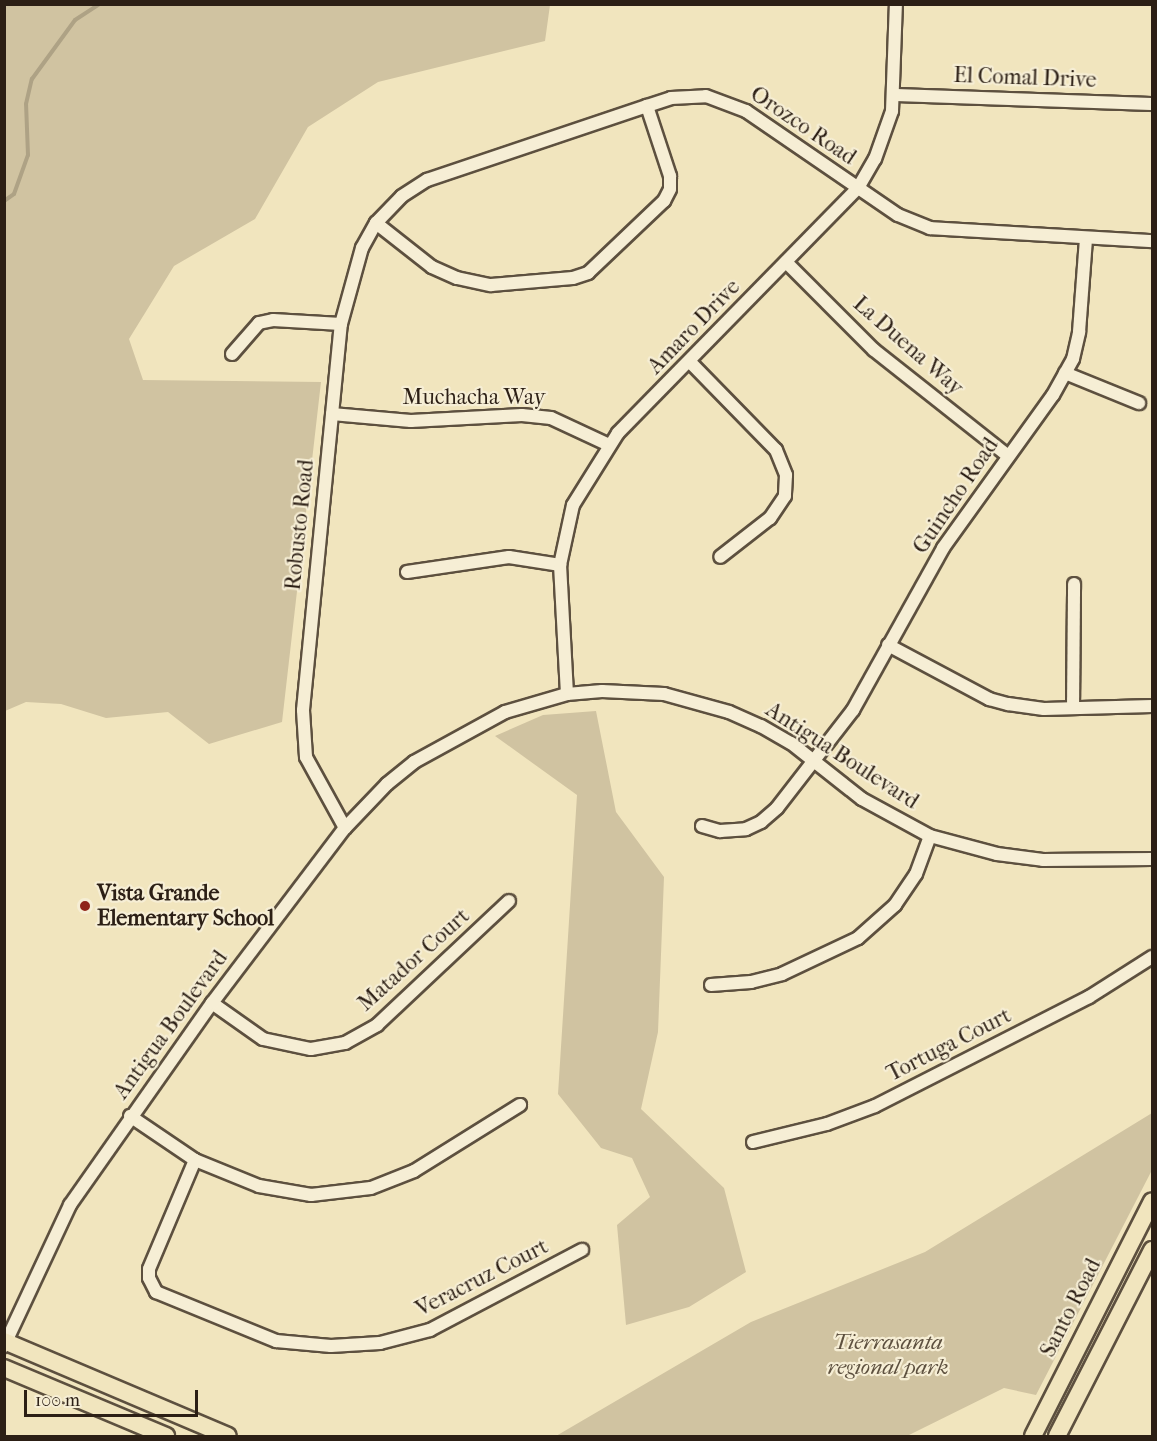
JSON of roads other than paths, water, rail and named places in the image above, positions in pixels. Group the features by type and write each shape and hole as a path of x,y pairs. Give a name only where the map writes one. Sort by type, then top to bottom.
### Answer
{"main road":[{"name":"Santo Road","path":"1035,1436 1152,1201"},
{"name":"Santo Road","path":"1057,1437 1152,1250"},
{"path":"5,1343 228,1437"},
{"path":"4,1368 166,1437"}],"street":[{"name":"Amaro Drive","path":"567,694 560,565 573,505 609,446 858,188 875,159 895,95 896,4"},
{"name":"El Comal Drive","path":"895,95 1152,104"},
{"name":"Orozco Road","path":"376,223 402,196 427,180 671,98 706,96 727,101 897,215 930,228 1152,241"},
{"path":"376,223 432,267 457,279 491,285 573,278 588,273 664,201 670,189 670,176 647,106"},
{"name":"Robusto Road","path":"345,828 314,777 303,734 341,324 362,248 376,223"},
{"name":"Guincho Road","path":"702,826 729,830 761,822 777,808 853,710 943,548 1065,373 1079,332 1086,238"},
{"name":"La Duena Way","path":"786,262 874,350 1008,456"},
{"path":"232,354 259,323 341,324"},
{"path":"690,362 776,450 786,475 784,496 770,518 720,557"},
{"path":"1065,373 1139,404"},
{"name":"Muchacha Way","path":"332,414 411,421 522,415 551,417 609,446"},
{"path":"407,572 509,557 560,565"},
{"path":"1073,708 1074,584"},
{"path":"888,645 989,699 1044,709 1152,706"},
{"name":"Antigua Boulevard","path":"5,1343 70,1205 130,1116 212,1003 345,828 387,784 473,726 505,712 567,694 602,691 675,697 729,712 761,726 812,760 862,799 930,836 997,854 1043,860 1152,859"},
{"path":"711,985 751,982 782,974 858,938 895,904 916,874 930,836"},
{"name":"Matador Court","path":"212,1003 263,1039 311,1049 345,1043 377,1025 509,902"},
{"name":"Tortuga Court","path":"753,1142 827,1124 875,1106 1089,997 1152,957"},
{"path":"130,1116 195,1160 259,1186 311,1195 371,1188 414,1171 520,1105"},
{"name":"Veracruz Court","path":"195,1160 148,1269 148,1278 156,1292 276,1341 331,1347 380,1343 430,1330 582,1250"}],"waterway":[{"path":"4,201 14,194 28,155 26,104 32,79 75,20 100,4"}],"place":[{"name":"Vista Grande Elementary School","path":"85,906"}],"park label":[{"name":"Tierrasanta regional park","path":"888,1354"}]}
